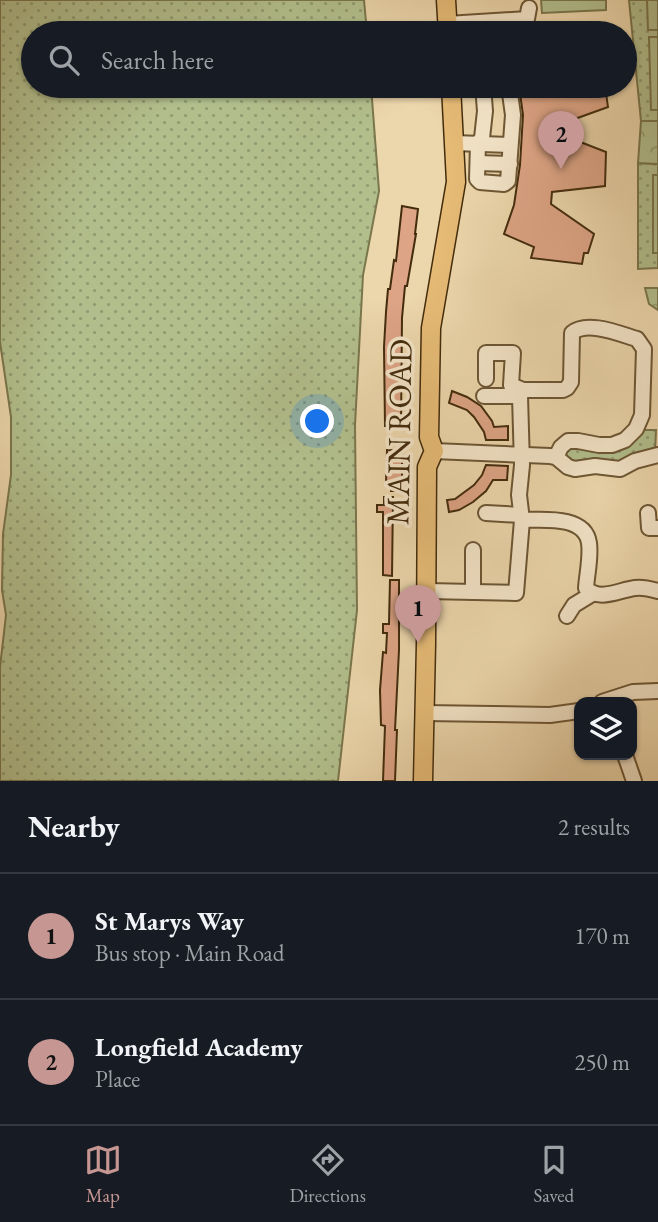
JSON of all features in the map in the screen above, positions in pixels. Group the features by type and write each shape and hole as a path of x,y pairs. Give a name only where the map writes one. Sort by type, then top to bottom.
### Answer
{"main road":[{"path":"446,0 447,21"},
{"name":"MAIN ROAD","path":"423,781 427,467 434,451 429,437 431,328 456,182 452,98"}],"street":[{"path":"521,21 527,19 529,8"},
{"path":"484,98 484,126 482,138 478,143 478,163 510,164 513,115 511,98"},
{"path":"454,143 510,145"},
{"path":"484,396 568,388 571,382 572,333 578,328 589,327 637,339 644,349 642,415 633,433 622,442 608,446 578,440 569,441 561,447 556,457"},
{"path":"486,379 486,352 513,353 511,385 522,393"},
{"path":"426,591 516,593 522,517 519,495 522,393"},
{"path":"434,451 556,457 573,469 595,466 620,469 635,461 658,455"},
{"path":"485,513 572,523 583,531 589,542 586,588 592,594 599,596 638,587 658,591"},
{"path":"648,513 649,528 658,528"},
{"path":"467,592 473,550"},
{"path":"567,616 574,605 592,594"},
{"path":"620,697 634,692 658,691"},
{"path":"424,713 550,715 574,712"},
{"path":"627,760 634,781"}],"green space":[{"path":"0,0 364,0 366,21 21,21 21,98 372,98 379,191 363,275 355,425 357,610 338,781 0,781 0,667 6,615 2,590 3,534 11,475 11,417 0,342"},
{"path":"541,0 606,0 606,10 542,13"},
{"path":"629,0 658,0 658,121 641,121 637,81 637,21 631,21"},
{"path":"647,0 658,0 658,30 648,30"},
{"path":"649,37 658,37 658,110 651,110"},
{"path":"641,121 658,121 658,164 638,163"},
{"path":"638,163 658,164 658,268 638,269"},
{"path":"653,175 658,175 658,253 653,253"},
{"path":"645,288 658,288 658,310 649,304"},
{"path":"642,430 656,430 655,452 625,463 574,466 564,458 564,448 590,446"}],"building":[{"path":"521,98 607,98 608,107 547,129 606,152 605,186 552,192 551,204 594,234 588,253 584,253 582,264 531,258 534,247 504,234 514,205 523,115"},
{"path":"402,206 418,209 402,318 401,426 385,426 386,312 388,289 394,260 396,261"},
{"path":"452,391 481,406 494,427 508,426 508,440 486,440 484,432 467,410 449,403"},
{"path":"387,450 402,453 402,491 391,491 391,482 386,482"},
{"path":"486,465 508,466 507,480 493,480 486,491 473,502 449,512 447,500 455,499 474,485"},
{"path":"384,497 393,497 392,576 383,575 383,512 377,512 377,505 384,505"},
{"path":"390,580 399,580 397,730 395,781 383,781 385,726 381,725 380,690 387,633 383,633 383,624 389,624"}],"place":[{"name":"Longfield Academy","path":"561,169"},
{"name":"St Marys Way","path":"418,643"}]}
